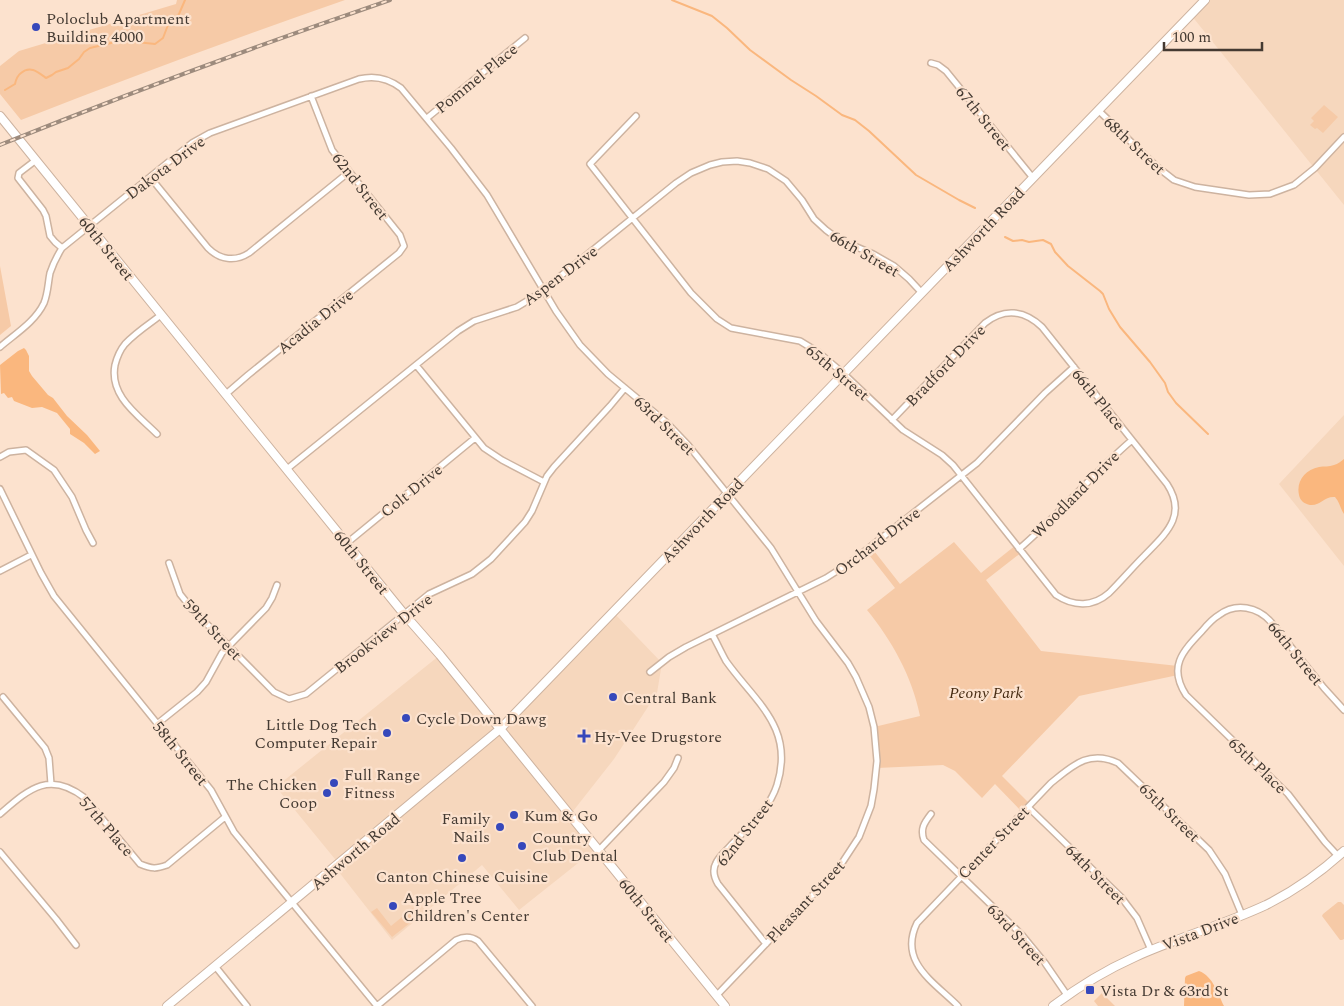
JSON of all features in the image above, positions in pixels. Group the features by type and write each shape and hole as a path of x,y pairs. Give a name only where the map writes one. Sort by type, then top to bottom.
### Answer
{"main road":[{"name":"Ashworth Road","path":"167,1006 500,729 1205,0"},
{"name":"60th Street","path":"0,116 725,1006"},
{"name":"Vista Drive","path":"1052,1006 1108,970 1151,950 1242,915 1290,892 1322,870 1341,853"}],"street":[{"name":"Pommel Place","path":"427,118 525,38"},
{"name":"67th Street","path":"931,63 938,65 946,71 1033,178"},
{"name":"Dakota Drive","path":"0,346 28,324 40,310 47,292 50,273 62,248 201,137 359,79 367,77 385,79 395,83"},
{"name":"63rd Street","path":"395,83 407,93 487,195 544,290 580,345 625,388 677,432 771,548 816,621 848,664 866,699 873,722 876,745 876,775 873,794"},
{"name":"62nd Street","path":"311,96 332,150 400,236 404,246"},
{"name":"68th Street","path":"1098,110 1156,166 1174,180 1200,188 1240,194 1270,194 1284,189 1303,178 1315,168 1344,138"},
{"name":"65th Street","path":"636,116 590,164 692,293 717,319 731,328 800,341 818,352 903,430 942,455 962,476 1050,590 1062,600 1070,603 1085,604 1099,600 1109,593"},
{"path":"36,160 19,173 18,178 43,210 50,236 62,248"},
{"name":"66th Street","path":"710,165 737,161 768,169 786,181 802,200 814,219 826,230 838,239 873,254 894,266 922,293"},
{"name":"Aspen Drive","path":"287,469 458,331 474,321 517,307 544,290 691,173 710,165"},
{"path":"150,177 213,254 233,259 250,253 348,172"},
{"name":"Acadia Drive","path":"226,394 248,374 399,253 404,246"},
{"name":"66th Place","path":"1000,314 1022,314 1036,321 1171,490 1174,498 1175,512 1169,529 1109,593"},
{"name":"Bradford Drive","path":"892,420 985,323 1000,314"},
{"path":"158,434 122,399 115,383 114,375 117,359 125,344 161,315"},
{"path":"416,365 484,448 493,455 544,482"},
{"name":"Orchard Drive","path":"650,672 676,652 838,571 977,464 1045,393 1074,367"},
{"name":"Brookview Drive","path":"268,687 289,699 306,694 429,594 472,574 491,559 525,522 544,482 558,462 599,419 625,388"},
{"name":"Colt Drive","path":"346,543 475,438"},
{"name":"Woodland Drive","path":"1019,549 1132,440"},
{"path":"0,457 9,452 26,450 54,470 72,497 93,543"},
{"name":"58th Street","path":"0,489 31,555 59,603 211,790 234,832 377,1006"},
{"path":"0,571 31,555"},
{"name":"59th Street","path":"169,563 180,594 192,609 268,687"},
{"path":"157,724 197,692 206,682 222,653 266,608 277,585"},
{"name":"66th Street","path":"1178,675 1178,666 1184,651 1220,614 1227,610 1241,607 1256,610 1269,619 1344,710"},
{"name":"62nd Street","path":"712,634 726,661 770,716 779,739 780,776 773,795 759,816 720,856 714,867 714,874 718,884 766,944"},
{"name":"65th Place","path":"1178,675 1186,695 1288,794 1325,842 1341,853"},
{"path":"0,814 26,792 51,784 49,758 45,748 3,697"},
{"name":"65th Street","path":"1067,770 1079,762 1095,757 1111,760 1124,768 1209,850 1225,874 1242,915"},
{"path":"599,850 664,782 670,775 678,758"},
{"name":"Center Street","path":"958,1006 919,968 911,946 913,931 922,917 961,876 1051,783 1067,770"},
{"name":"57th Place","path":"51,784 75,790 85,798 140,864 149,868 157,869 168,865 225,818"},
{"name":"Pleasant Street","path":"717,995 840,866 858,837 873,794"},
{"name":"64th Street","path":"1028,807 1121,897 1137,918 1151,950"},
{"name":"63rd Street","path":"931,814 922,830 924,840 1034,948 1067,995"},
{"path":"0,852 76,945"},
{"path":"377,1006 456,940 465,937 478,941 532,1006"},
{"path":"215,966 247,1006"}],"shaded area":[{"path":"1205,0 1344,0 1344,205 1191,15"},
{"path":"24,348 29,356 29,371 32,376 100,451 95,454 84,443 70,434 70,429 57,413 42,407 32,408 14,401 12,397 8,398 4,393 1,394 0,365"},
{"path":"1344,415 1344,566 1279,484"},
{"path":"1344,459 1344,514 1335,497 1328,498 1314,505 1308,505 1302,501 1298,490 1300,481 1306,473 1314,468 1335,465"},
{"path":"613,612 662,663 657,693 614,759 570,815 597,848 519,910 482,865 392,940 335,867 339,864 276,787 440,655 500,729"},
{"path":"1199,971 1204,973 1211,981 1224,1006 1184,1006 1185,978"}],"green space":[{"path":"177,0 345,0 182,58 21,120 0,94 0,66 19,51 176,4"},
{"path":"1324,105 1338,117 1323,133 1310,125 1314,121 1311,118"},
{"path":"0,266 11,326 0,335"},
{"name":"Peony Park","path":"954,542 981,573 1016,545 1022,552 986,580 1041,651 1178,666 1178,675 1079,696 1002,776 1030,804 1022,812 995,784 982,798 955,771 943,765 877,768 874,727 920,716 912,687 900,660 885,634 867,610 895,588 866,551 871,547 900,584"},
{"path":"1338,902 1344,905 1344,939 1342,940 1340,940 1322,916"},
{"path":"377,908 391,926 413,908 419,916 392,937 371,912"},
{"path":"1102,993 1115,1006 1098,1006 1094,1001"}],"waterway":[{"path":"5,90 15,84 18,76 24,71 31,69 46,78 68,68 90,48 127,41 155,44 163,38 168,25 179,14 185,0"},
{"path":"672,0 712,16 750,50 791,80 842,115 855,120 916,175 975,208"},
{"path":"1005,237 1013,241 1022,240 1029,242 1043,240 1051,244 1055,252 1068,266 1100,291 1120,327 1150,362 1176,403 1208,434"}],"railway":[{"path":"0,145 194,70 390,0"}],"place":[{"name":"Poloclub Apartment Building 4000","path":"36,27"},
{"name":"Central Bank","path":"613,697"},
{"name":"Cycle Down Dawg","path":"406,718"},
{"name":"Little Dog Tech Computer Repair","path":"387,733"},
{"name":"Hy-Vee Drugstore","path":"584,736"},
{"name":"Full Range Fitness","path":"334,783"},
{"name":"The Chicken Coop","path":"327,793"},
{"name":"Kum & Go","path":"514,815"},
{"name":"Family Nails","path":"500,827"},
{"name":"Country Club Dental","path":"522,846"},
{"name":"Canton Chinese Cuisine","path":"462,858"},
{"name":"Apple Tree Children's Center","path":"393,906"},
{"name":"Vista Dr & 63rd St","path":"1090,990"}]}
